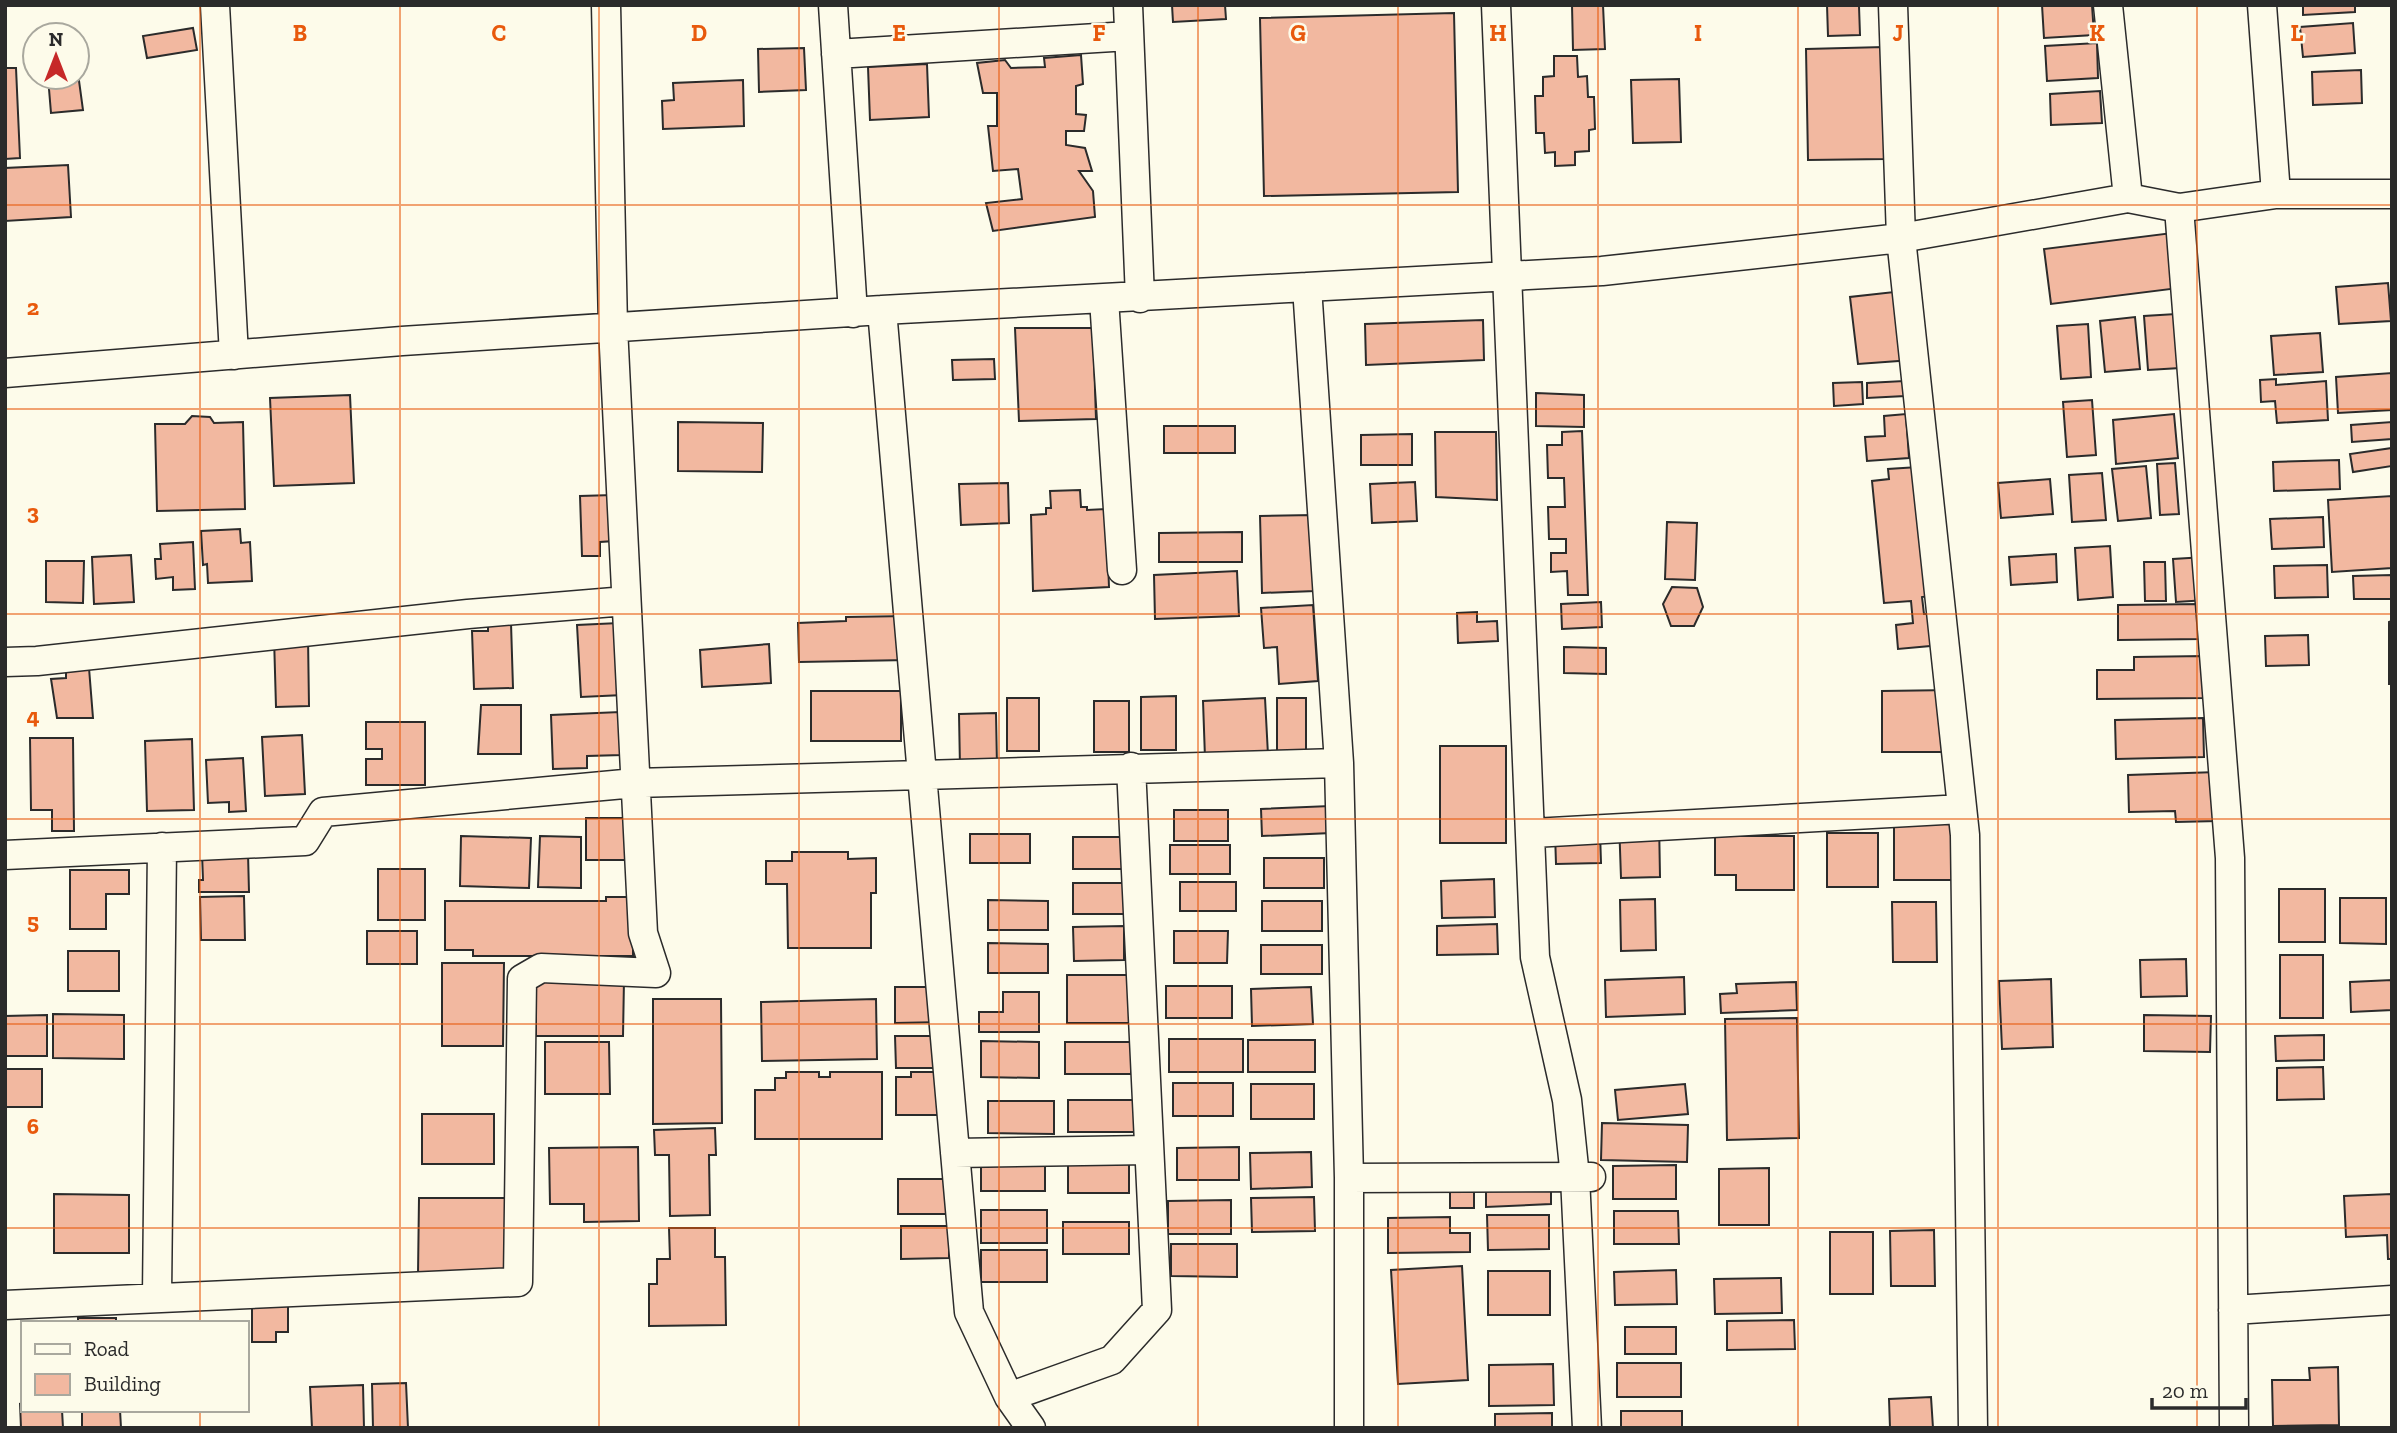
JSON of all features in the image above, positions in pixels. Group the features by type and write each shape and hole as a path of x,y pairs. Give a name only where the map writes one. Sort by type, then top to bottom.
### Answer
{"street":[{"path":"215,5 234,355"},
{"path":"5,1304 518,1282 522,979 541,968 656,973 643,933 635,783 613,327 606,5"},
{"path":"833,5 853,313"},
{"path":"1128,5 1140,298"},
{"path":"1496,5 1535,957 1584,1177 1587,1428"},
{"path":"1893,5 1901,238 1965,835 1973,1428"},
{"path":"2108,5 2128,198"},
{"path":"2262,5 2276,194"},
{"path":"836,54 1129,36"},
{"path":"5,373 613,327 1602,271 1901,238 2128,198 2179,208 2276,194 2392,194"},
{"path":"2179,208 2230,859 2234,1428"},
{"path":"1307,286 1339,762 1349,1178 1349,1428"},
{"path":"1104,299 1122,570"},
{"path":"882,310 969,1312 1009,1397 1031,1428"},
{"path":"5,662 37,661 468,614 626,601"},
{"path":"5,855 305,841 324,812 635,783 1339,762"},
{"path":"1009,1397 1112,1360 1157,1310 1131,767"},
{"path":"1532,833 1962,809"},
{"path":"156,1296 162,848"},
{"path":"955,1153 1150,1150"},
{"path":"1349,1178 1584,1177"},
{"path":"2233,1310 2392,1300"}],"building":[{"path":"1172,5 1225,5 1226,19 1173,22"},
{"path":"1572,5 1603,5 1605,49 1573,50"},
{"path":"1827,5 1864,5 1859,6 1860,35 1828,36"},
{"path":"2042,5 2092,5 2094,35 2044,38"},
{"path":"2303,5 2355,5 2355,12 2303,15"},
{"path":"1454,13 1458,192 1264,196 1260,18"},
{"path":"2353,23 2355,53 2303,57 2300,27"},
{"path":"193,28 197,50 147,58 143,36"},
{"path":"2097,43 2098,78 2047,81 2045,46"},
{"path":"1884,47 1886,159 1808,160 1806,49"},
{"path":"804,48 806,90 759,92 758,49"},
{"path":"1081,55 1083,84 1076,86 1076,114 1086,115 1084,131 1066,131 1066,145 1085,148 1092,171 1079,171 1093,191 1095,217 993,231 986,203 1022,199 1018,169 993,171 988,126 997,126 997,93 983,93 977,63 1005,60 1011,68 1045,67 1044,58"},
{"path":"1554,56 1577,56 1578,77 1587,76 1588,97 1594,97 1595,129 1589,130 1589,151 1575,152 1575,165 1555,166 1555,152 1545,153 1544,133 1536,133 1535,96 1543,96 1543,77 1554,76"},
{"path":"927,64 929,117 870,120 868,67"},
{"path":"5,68 16,68 20,158 5,159"},
{"path":"2361,70 2362,103 2313,105 2312,72"},
{"path":"1679,79 1681,142 1633,143 1631,80"},
{"path":"743,80 744,126 663,129 662,101 674,100 673,83"},
{"path":"49,91 80,91 83,110 51,113"},
{"path":"2100,91 2102,123 2051,125 2050,94"},
{"path":"68,165 71,217 5,221 5,168"},
{"path":"2172,233 2179,288 2051,304 2044,249"},
{"path":"2388,283 2391,321 2339,324 2336,287"},
{"path":"1903,291 1912,360 1858,364 1850,297"},
{"path":"2176,314 2180,368 2148,370 2144,316"},
{"path":"2135,317 2140,369 2105,372 2100,321"},
{"path":"1483,320 1484,360 1366,365 1365,324"},
{"path":"2088,324 2091,377 2061,379 2057,326"},
{"path":"1015,328 1093,328 1096,419 1019,421"},
{"path":"2320,333 2323,372 2274,375 2271,336"},
{"path":"994,359 995,379 953,380 952,360"},
{"path":"2392,373 2392,410 2338,413 2336,377"},
{"path":"2276,379 2276,385 2326,381 2328,420 2277,423 2275,401 2261,402 2260,380"},
{"path":"1904,381 1905,396 1867,398 1867,383"},
{"path":"1862,382 1863,404 1834,406 1833,383"},
{"path":"1536,393 1584,395 1584,427 1536,426"},
{"path":"350,395 354,483 274,486 270,398"},
{"path":"2092,400 2096,455 2067,457 2063,402"},
{"path":"1906,414 1909,458 1867,461 1865,437 1885,436 1884,416"},
{"path":"2174,414 2178,458 2116,464 2113,420"},
{"path":"192,416 210,417 214,423 243,422 245,509 157,511 155,424 185,424"},
{"path":"678,422 763,423 762,472 678,471"},
{"path":"2392,422 2392,439 2352,442 2351,425"},
{"path":"1164,426 1235,426 1235,453 1164,453"},
{"path":"1582,431 1588,595 1568,595 1567,571 1551,572 1551,553 1566,553 1566,539 1549,539 1548,507 1565,507 1564,478 1548,478 1547,445 1562,445 1562,432"},
{"path":"1435,432 1496,432 1497,500 1436,497"},
{"path":"1412,434 1412,465 1361,465 1361,435"},
{"path":"2392,448 2392,466 2353,472 2350,454"},
{"path":"2339,460 2340,489 2274,491 2273,462"},
{"path":"2175,463 2179,514 2160,515 2157,464"},
{"path":"2146,466 2151,518 2118,521 2112,469"},
{"path":"1918,467 1930,596 1922,597 1924,614 1932,614 1941,645 1898,649 1896,625 1913,623 1911,601 1884,603 1872,481 1889,479 1888,469"},
{"path":"2102,473 2106,520 2072,522 2069,475"},
{"path":"2050,479 2053,514 2001,518 1998,483"},
{"path":"1415,482 1417,521 1372,523 1370,484"},
{"path":"1008,483 1009,523 961,525 959,484"},
{"path":"1080,490 1081,507 1087,507 1087,510 1106,509 1109,587 1033,591 1031,515 1046,514 1046,508 1051,508 1050,491"},
{"path":"613,495 614,541 600,542 600,556 582,556 580,496"},
{"path":"2392,496 2392,568 2332,572 2328,500"},
{"path":"1313,515 1315,591 1262,593 1260,516"},
{"path":"2323,517 2324,547 2272,549 2270,519"},
{"path":"1667,522 1697,523 1695,580 1665,579"},
{"path":"240,529 241,543 250,542 252,581 208,583 207,564 203,565 201,531"},
{"path":"1242,532 1242,562 1159,562 1159,533"},
{"path":"193,542 195,589 173,590 173,577 156,579 155,559 161,559 160,544"},
{"path":"2110,546 2113,597 2078,600 2075,548"},
{"path":"2056,554 2057,582 2011,585 2009,557"},
{"path":"131,555 134,602 94,604 92,557"},
{"path":"2205,557 2207,600 2176,602 2173,559"},
{"path":"46,561 84,561 83,603 46,602"},
{"path":"2144,562 2165,562 2166,601 2145,601"},
{"path":"2327,565 2328,597 2275,598 2274,566"},
{"path":"1237,571 1239,616 1155,619 1154,575"},
{"path":"2392,575 2392,599 2354,599 2353,576"},
{"path":"1672,587 1697,588 1703,607 1694,626 1671,626 1663,604"},
{"path":"1601,602 1602,627 1562,629 1561,604"},
{"path":"2201,604 2202,639 2118,640 2118,605"},
{"path":"1313,605 1318,681 1279,684 1277,647 1264,648 1261,608"},
{"path":"1477,612 1477,622 1497,621 1498,641 1458,643 1457,613"},
{"path":"907,616 908,660 799,662 798,623 846,621 846,617"},
{"path":"2392,621 2392,684 2389,684 2389,622"},
{"path":"511,623 513,688 474,689 472,631 488,631 488,624"},
{"path":"619,623 623,695 581,697 577,625"},
{"path":"2308,635 2309,665 2266,666 2265,636"},
{"path":"274,637 308,637 309,706 276,707"},
{"path":"769,644 771,683 702,687 700,650"},
{"path":"1564,647 1606,648 1606,674 1564,673"},
{"path":"2204,656 2204,698 2097,699 2097,670 2134,670 2134,657"},
{"path":"89,668 93,718 57,718 51,679 66,678 66,669"},
{"path":"1952,690 1952,752 1882,752 1882,691"},
{"path":"811,691 901,691 901,741 811,741"},
{"path":"1176,696 1176,750 1141,750 1141,697"},
{"path":"1007,698 1039,698 1039,751 1007,751"},
{"path":"1265,698 1268,755 1205,758 1203,701"},
{"path":"1277,698 1306,698 1306,751 1277,751"},
{"path":"1094,701 1129,701 1129,752 1094,752"},
{"path":"481,705 521,705 521,754 478,754"},
{"path":"620,712 622,755 587,756 587,768 553,769 551,715"},
{"path":"996,713 997,766 960,767 959,714"},
{"path":"2203,718 2204,757 2116,759 2115,720"},
{"path":"366,722 425,722 425,785 366,785 366,759 382,759 382,749 366,749"},
{"path":"302,735 305,794 265,796 262,737"},
{"path":"30,738 73,738 74,831 52,831 52,810 31,810"},
{"path":"192,739 194,810 147,811 145,741"},
{"path":"1440,746 1506,746 1506,843 1440,843"},
{"path":"243,758 246,811 229,812 229,802 208,803 206,760"},
{"path":"2217,772 2218,821 2176,822 2175,811 2129,812 2128,775"},
{"path":"1330,806 1331,833 1262,836 1261,809"},
{"path":"1174,810 1228,810 1228,841 1174,841"},
{"path":"1894,817 1954,817 1953,880 1894,880"},
{"path":"586,818 631,818 631,860 586,860"},
{"path":"1659,820 1660,877 1621,878 1619,821"},
{"path":"1600,832 1601,863 1556,864 1555,833"},
{"path":"1827,833 1878,833 1878,887 1827,887"},
{"path":"970,834 1030,834 1030,863 970,863"},
{"path":"461,836 531,838 529,888 460,886"},
{"path":"540,836 581,837 581,888 538,887"},
{"path":"1715,836 1794,836 1794,890 1736,890 1736,875 1715,875"},
{"path":"1073,837 1129,837 1130,869 1073,869"},
{"path":"1170,845 1230,845 1230,874 1170,874"},
{"path":"792,852 848,852 848,859 876,858 876,893 871,893 871,948 788,948 787,884 766,884 766,861 792,861"},
{"path":"202,853 248,853 249,892 199,892 199,880 203,880"},
{"path":"1264,858 1324,858 1324,888 1264,888"},
{"path":"378,869 425,869 425,920 378,920"},
{"path":"70,870 129,870 129,894 106,894 106,929 70,929"},
{"path":"1494,879 1495,917 1442,918 1441,881"},
{"path":"1180,882 1236,882 1236,911 1180,911"},
{"path":"1073,883 1126,883 1126,914 1073,914"},
{"path":"2279,889 2325,889 2325,942 2279,942"},
{"path":"244,896 245,940 201,940 200,897"},
{"path":"606,897 633,897 633,956 473,956 473,950 445,950 445,901 606,901"},
{"path":"2340,898 2386,898 2386,944 2340,943"},
{"path":"1655,899 1656,950 1621,951 1620,900"},
{"path":"988,900 1048,901 1048,930 988,930"},
{"path":"1262,901 1322,901 1322,931 1262,931"},
{"path":"1892,902 1936,902 1937,962 1893,962"},
{"path":"1497,924 1498,954 1437,955 1437,926"},
{"path":"1124,926 1124,960 1074,961 1073,927"},
{"path":"367,931 417,931 417,964 367,964"},
{"path":"1174,931 1228,931 1227,963 1174,963"},
{"path":"988,943 1048,944 1048,973 988,973"},
{"path":"1261,945 1322,945 1322,974 1261,974"},
{"path":"68,951 119,951 119,991 68,991"},
{"path":"2280,955 2323,955 2323,1018 2280,1018"},
{"path":"2186,959 2187,996 2141,997 2140,960"},
{"path":"442,963 504,963 503,1046 442,1046"},
{"path":"1067,975 1130,975 1130,1023 1067,1023"},
{"path":"1684,977 1685,1014 1606,1017 1605,980"},
{"path":"2051,979 2053,1047 2002,1049 1999,981"},
{"path":"536,980 624,980 623,1036 536,1036"},
{"path":"2392,980 2392,1010 2351,1012 2350,982"},
{"path":"1796,982 1797,1010 1721,1013 1720,994 1737,993 1736,984"},
{"path":"1166,986 1232,986 1232,1018 1166,1018"},
{"path":"895,987 943,987 944,1022 895,1023"},
{"path":"1311,987 1313,1024 1252,1026 1251,989"},
{"path":"1003,992 1039,992 1039,1032 979,1032 979,1012 1003,1012"},
{"path":"653,999 721,999 722,1123 653,1124"},
{"path":"876,999 877,1059 762,1061 761,1002"},
{"path":"53,1014 124,1015 124,1059 53,1058"},
{"path":"47,1015 47,1056 5,1056 5,1016"},
{"path":"2144,1015 2211,1016 2210,1052 2144,1051"},
{"path":"1797,1018 1799,1138 1727,1140 1725,1019"},
{"path":"2324,1035 2324,1060 2276,1061 2275,1036"},
{"path":"895,1036 944,1036 945,1068 896,1068"},
{"path":"1169,1039 1243,1039 1243,1072 1169,1072"},
{"path":"1248,1040 1315,1040 1315,1072 1248,1072"},
{"path":"981,1041 1039,1042 1039,1078 981,1077"},
{"path":"545,1042 609,1042 610,1094 545,1094"},
{"path":"1065,1042 1131,1042 1131,1074 1065,1074"},
{"path":"2323,1067 2324,1099 2277,1100 2277,1068"},
{"path":"5,1069 42,1069 42,1107 5,1107"},
{"path":"786,1072 819,1072 819,1077 830,1077 830,1072 882,1072 882,1139 755,1139 755,1090 775,1090 775,1078 786,1078"},
{"path":"911,1072 946,1072 946,1115 896,1115 896,1077 911,1077"},
{"path":"1173,1083 1233,1083 1233,1116 1173,1116"},
{"path":"1251,1084 1314,1084 1314,1119 1251,1119"},
{"path":"1685,1084 1688,1114 1618,1120 1615,1090"},
{"path":"1068,1100 1134,1100 1134,1132 1068,1132"},
{"path":"988,1101 1054,1101 1054,1134 988,1133"},
{"path":"422,1114 494,1114 494,1164 422,1164"},
{"path":"1602,1123 1688,1125 1687,1162 1601,1160"},
{"path":"715,1128 716,1155 709,1155 710,1215 670,1216 669,1155 655,1155 654,1130"},
{"path":"638,1147 639,1221 584,1222 584,1204 550,1204 549,1148"},
{"path":"1239,1147 1239,1180 1177,1180 1177,1148"},
{"path":"1311,1152 1312,1187 1251,1189 1250,1153"},
{"path":"1068,1156 1129,1157 1129,1193 1068,1193"},
{"path":"981,1159 1045,1159 1045,1191 981,1191"},
{"path":"1676,1165 1676,1199 1613,1199 1613,1166"},
{"path":"1769,1168 1769,1225 1719,1225 1719,1169"},
{"path":"898,1179 949,1179 949,1214 898,1214"},
{"path":"1450,1179 1474,1179 1474,1208 1450,1208"},
{"path":"1551,1183 1551,1204 1486,1207 1486,1184"},
{"path":"54,1194 129,1195 129,1253 54,1253"},
{"path":"2392,1194 2392,1259 2388,1259 2387,1235 2346,1237 2344,1196"},
{"path":"1314,1197 1315,1231 1252,1232 1251,1198"},
{"path":"419,1198 508,1198 507,1276 418,1275"},
{"path":"1231,1200 1231,1234 1168,1234 1168,1201"},
{"path":"981,1210 1047,1210 1047,1243 981,1243"},
{"path":"1614,1211 1678,1211 1679,1244 1614,1244"},
{"path":"1487,1215 1549,1215 1549,1249 1488,1250"},
{"path":"1450,1217 1450,1233 1470,1233 1470,1252 1388,1253 1388,1218"},
{"path":"1063,1222 1129,1222 1129,1254 1063,1254"},
{"path":"901,1226 949,1226 949,1258 901,1259"},
{"path":"669,1228 715,1228 715,1257 725,1257 726,1325 649,1326 649,1284 657,1284 657,1259 670,1259"},
{"path":"1934,1230 1935,1286 1891,1286 1890,1231"},
{"path":"1830,1232 1873,1232 1873,1294 1830,1294"},
{"path":"1171,1244 1237,1244 1237,1277 1171,1276"},
{"path":"981,1250 1047,1250 1047,1282 981,1282"},
{"path":"1462,1266 1468,1380 1398,1384 1391,1270"},
{"path":"1676,1270 1677,1304 1615,1305 1614,1272"},
{"path":"1488,1271 1550,1271 1550,1315 1488,1315"},
{"path":"1781,1278 1782,1313 1715,1314 1714,1279"},
{"path":"252,1306 288,1306 288,1332 276,1332 276,1342 252,1342"},
{"path":"78,1318 116,1318 116,1321 78,1321"},
{"path":"1794,1320 1795,1349 1727,1350 1727,1321"},
{"path":"1625,1327 1676,1327 1676,1354 1625,1354"},
{"path":"1617,1363 1681,1363 1681,1397 1617,1397"},
{"path":"1553,1364 1554,1405 1489,1406 1489,1365"},
{"path":"2338,1367 2339,1425 2273,1426 2272,1380 2310,1380 2309,1368"},
{"path":"406,1383 408,1428 373,1428 372,1384"},
{"path":"363,1385 364,1428 312,1428 310,1387"},
{"path":"1931,1397 1933,1428 1890,1428 1889,1399"},
{"path":"20,1403 21,1412 62,1412 63,1428 21,1428"},
{"path":"1621,1411 1682,1411 1682,1428 1621,1428"},
{"path":"82,1412 120,1412 121,1428 82,1428"},
{"path":"1552,1413 1552,1428 1495,1428 1495,1414"}]}
